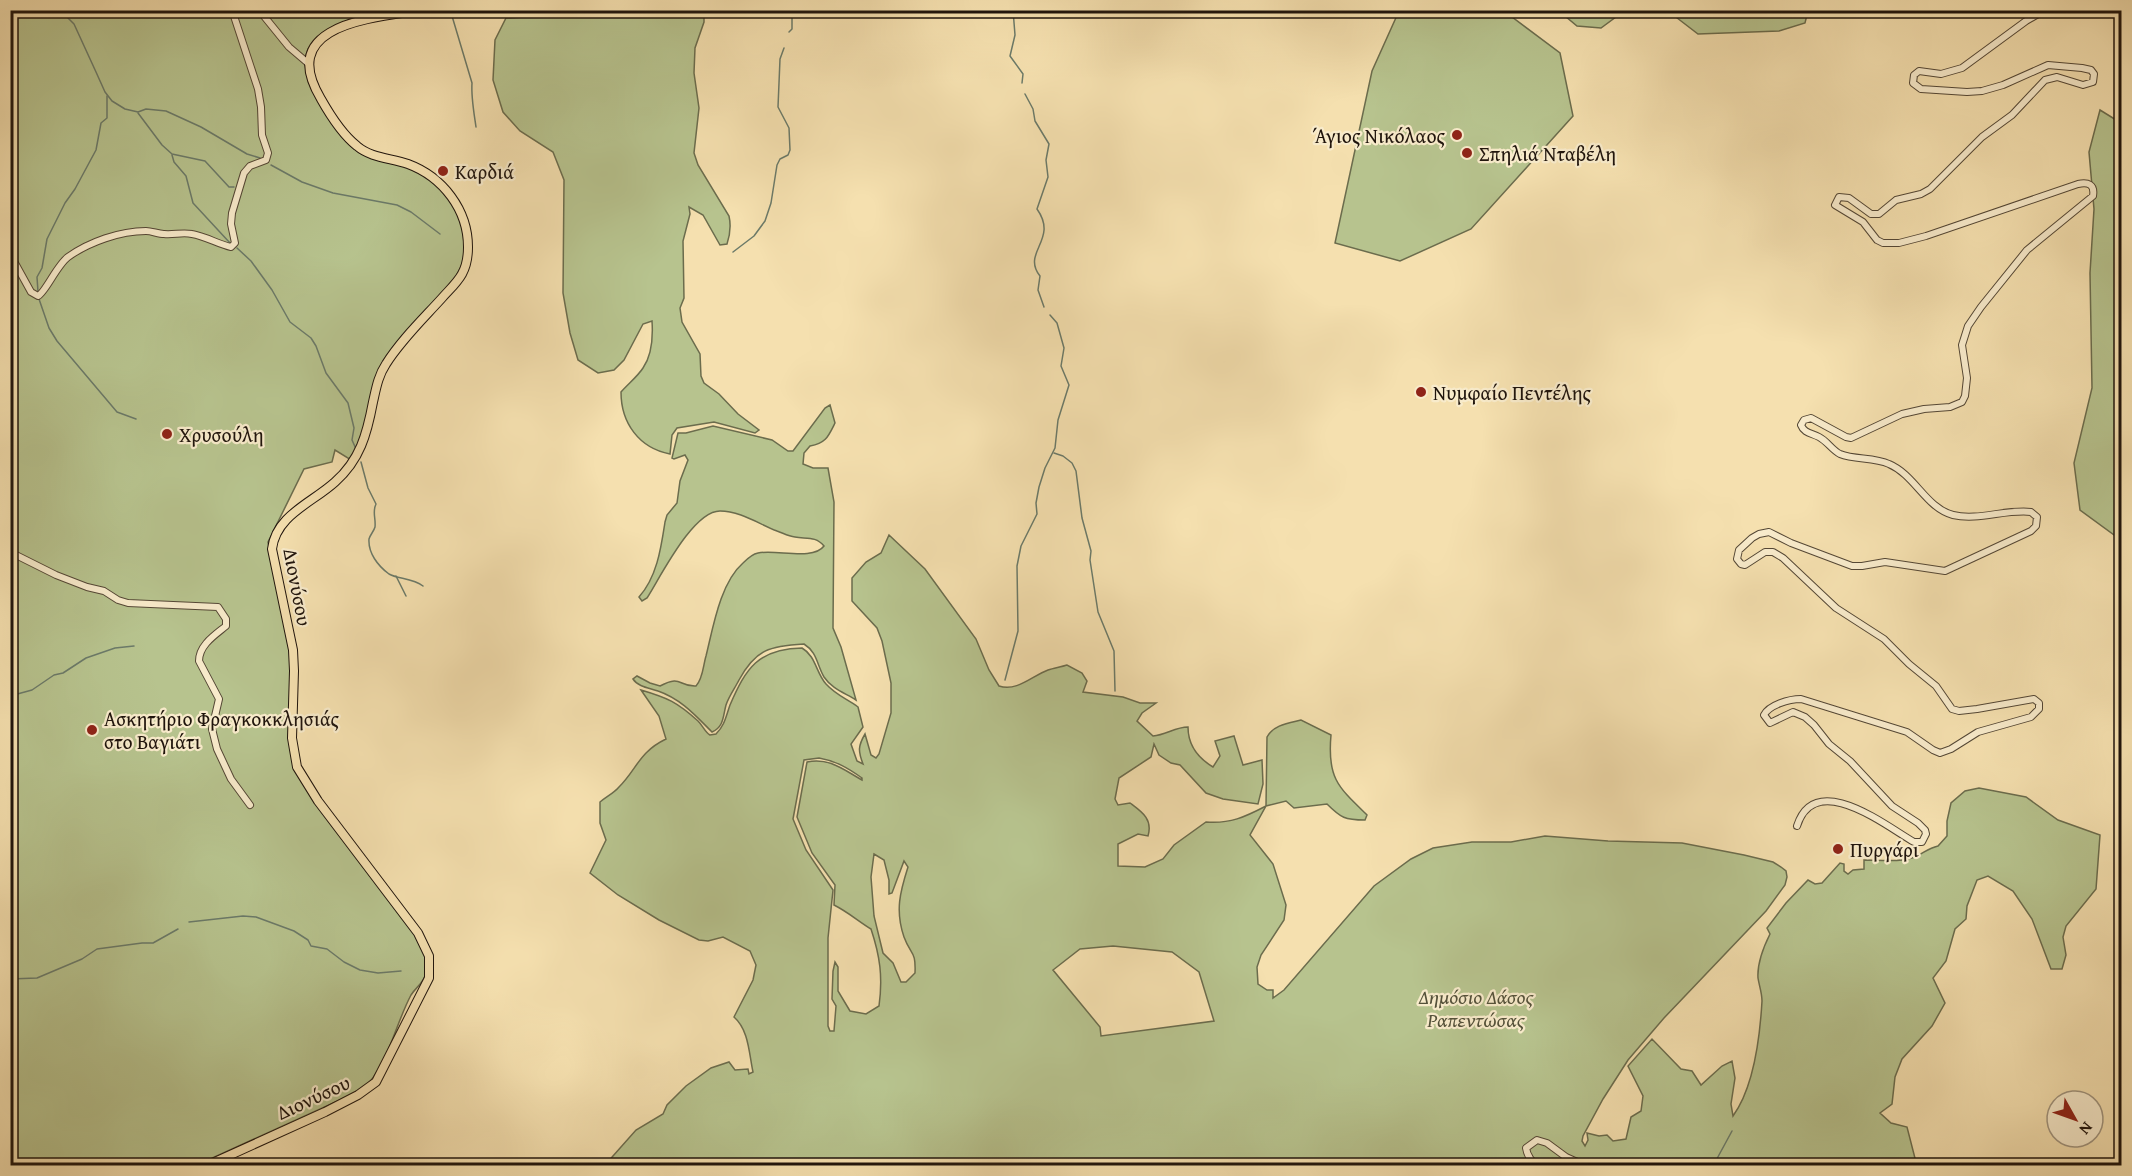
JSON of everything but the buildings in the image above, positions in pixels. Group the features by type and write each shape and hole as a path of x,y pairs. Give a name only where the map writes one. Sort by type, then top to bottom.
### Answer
{"main road":[{"path":"309,64 310,54 315,45 342,27 379,17 422,10"},
{"name":"Διονύσου","path":"206,1166 325,1112 369,1088 385,1067 425,987 430,970 427,950 413,925 318,801 297,767 292,738 293,650 272,549 276,534 283,522 335,482 357,458 367,432 377,382 382,371 390,357 460,277 467,259 467,236 456,204 447,190 434,178 408,164 372,155 351,141 315,88 310,76 309,64"}],"street":[{"path":"10,254 32,292 38,296 42,294 50,279 66,259 90,246 122,234 150,231 162,234 186,233 204,236 231,247 234,243 231,219 244,173 250,166 266,160 268,153 262,135 258,89 232,10"},
{"path":"259,10 289,47 309,64"},
{"path":"1797,826 1806,808 1826,801 1862,810 1914,842 1922,842 1926,834 1918,823 1892,806 1850,760 1829,744 1809,720 1794,712 1770,723 1764,715 1768,708 1792,699 1801,699 1907,732 1933,750 1942,753 1978,732 2031,717 2039,709 2039,703 2034,699 1977,709 1959,711 1953,709 1936,686 1884,639 1842,613 1778,554 1765,552 1745,565 1739,562 1737,557 1739,550 1752,538 1769,532 1791,543 1852,566 1888,562 1942,571 2031,531 2036,526 2038,518 2026,511 1960,516 1947,513 1937,507 1894,467 1875,460 1841,454 1821,438 1804,431 1801,425 1806,419 1814,419 1851,438 1902,414 1950,407 1962,402 1967,385 1962,345 1965,332 2027,250 2093,195 2094,188 2091,185 2078,184 1926,236 1899,243 1883,243 1877,240 1863,222 1835,205 1839,197 1845,196 1874,214 1881,213 1899,199 1924,193 1982,137 2012,115 2045,80 2057,77 2084,85 2093,82 2094,74 2088,69 2048,65 2003,85 1982,91 1959,93 1921,89 1914,83 1914,75 1919,71 1946,73 1967,64 2045,10"},
{"path":"10,552 56,575 104,591 128,603 218,608 225,618 226,626 203,648 199,661 219,699 212,728 217,749 231,779 250,805"},
{"path":"1538,1166 1529,1157 1526,1148 1537,1140 1547,1143 1566,1157 1586,1166"}],"green space":[{"path":"529,10 704,11 704,22 695,48 694,73 699,108 694,153 698,165 729,216 730,230 727,244 720,245 703,215 689,207 690,214 683,241 684,298 680,308 682,322 700,354 701,376 704,383 759,430 755,433 714,422 677,428 672,435 670,454 659,451 641,440 628,424 621,392 646,363 651,345 652,321 643,324 624,360 614,370 598,373 578,360 570,333 563,293 564,180 553,152 520,131 503,112 493,80 495,40 506,18 524,17"},
{"path":"10,11 358,11 353,17 318,36 312,42 305,61 306,73 311,85 337,129 357,151 399,163 428,178 442,189 460,217 465,238 464,260 456,277 381,365 365,429 351,460 335,450 332,462 304,469 268,542 290,652 293,760 312,798 415,932 425,956 425,976 405,1007 379,1069 362,1090 197,1165 11,1165"},
{"path":"1399,11 1504,11 1560,53 1573,116 1471,229 1400,261 1335,243 1372,71"},
{"path":"1559,11 1624,11 1601,28 1577,26"},
{"path":"1668,11 1808,11 1805,23 1779,31 1698,34"},
{"path":"2100,110 2121,123 2121,540 2080,510 2074,463 2092,388 2090,273 2094,209 2089,152"},
{"path":"830,405 835,423 826,439 810,446 804,453 803,464 813,468 828,468 834,502 833,628 841,647 856,700 827,681 814,655 804,644 773,648 758,656 745,670 729,698 721,724 712,732 681,703 666,694 641,686 633,679 637,676 660,686 676,681 696,686 701,676 723,594 735,572 754,554 812,553 824,546 814,539 788,535 735,513 720,511 710,514 689,533 647,598 642,601 639,597 654,571 667,515 677,503 680,481 688,460 685,455 672,458 678,433 713,426 772,440 788,451 793,451 825,408"},
{"name":"Δημόσιο Δάσος Ραπεντώσας","path":"889,535 925,569 976,639 989,670 999,686 1012,687 1048,670 1067,665 1082,673 1087,681 1083,692 1123,697 1140,703 1156,703 1142,713 1137,721 1153,736 1188,727 1188,734 1195,751 1213,767 1220,756 1215,741 1234,736 1243,765 1262,760 1263,784 1258,804 1223,799 1206,793 1180,765 1171,763 1159,755 1154,744 1151,757 1119,778 1115,799 1118,805 1130,803 1139,810 1148,820 1149,830 1148,836 1138,834 1118,844 1118,866 1145,867 1163,859 1174,845 1206,822 1237,819 1266,806 1250,835 1273,864 1286,905 1284,920 1261,955 1257,967 1258,984 1267,990 1273,990 1273,998 1284,990 1374,886 1411,859 1433,848 1472,842 1511,842 1545,836 1682,843 1773,862 1786,871 1785,885 1766,911 1664,1018 1628,1060 1583,1136 1582,1141 1585,1146 1588,1140 1587,1133 1607,1135 1613,1141 1626,1139 1631,1117 1641,1111 1643,1096 1628,1066 1652,1039 1681,1069 1692,1071 1701,1085 1722,1066 1732,1061 1735,1078 1731,1104 1733,1116 1746,1091 1755,1061 1762,1001 1758,972 1761,955 1770,934 1767,928 1808,880 1815,884 1822,883 1840,863 1844,864 1844,871 1848,874 1853,870 1864,869 1864,860 1904,860 1938,846 1947,836 1947,821 1951,803 1965,791 1979,788 2026,797 2058,820 2100,835 2096,889 2066,926 2063,937 2066,955 2062,969 2051,969 2032,919 2013,891 1988,876 1977,880 1967,906 1966,919 1955,929 1946,961 1933,978 1945,1003 1932,1026 1902,1059 1895,1077 1892,1104 1880,1113 1891,1123 1907,1127 1917,1166 1590,1166 1578,1159 1581,1165 605,1165 636,1130 663,1114 667,1105 686,1086 711,1068 729,1062 735,1070 748,1069 749,1074 753,1072 746,1035 734,1017 753,980 756,965 750,951 723,937 708,941 699,940 659,920 618,895 590,873 606,840 600,823 600,802 617,789 650,749 666,739 659,716 641,690 678,705 698,721 708,734 716,734 723,724 742,681 756,663 774,652 802,648 810,655 826,684 858,707 863,727 851,744 857,761 863,764 860,749 865,734 871,755 876,758 891,713 891,683 877,628 852,601 852,578 866,562 881,553","holes":["819,758 842,765 862,780 829,763 807,762 797,817 812,853 835,885 834,905 871,929 877,948 881,976 879,1006 866,1014 850,1011 838,991 838,967 835,962 832,999 836,1006 834,1031 830,1031 828,1026 828,938 833,890 806,850 793,819 804,760","874,854 884,860 889,880 889,894 892,893 904,861 908,867 899,910 901,928 914,957 915,973 906,982 901,982 893,963 883,953 874,916 871,877","1113,946 1172,952 1199,972 1214,1021 1101,1036 1100,1027 1053,970 1080,949"]},
{"path":"1301,720 1331,735 1331,762 1337,781 1367,815 1365,820 1353,819 1340,815 1327,804 1294,808 1286,801 1266,806 1267,737 1277,727"}],"waterway":[{"path":"60,10 74,24 105,92 112,101 125,109 138,112 146,109 166,111 201,127 247,154 260,158"},
{"path":"789,32 792,29 792,10"},
{"path":"1013,10 1015,35 1010,56 1023,74 1022,83"},
{"path":"452,16 472,83 476,127"},
{"path":"733,252 754,236 765,221 771,203 777,165 790,150 789,128 778,107 780,59 784,48"},
{"path":"1025,94 1033,109 1035,121 1049,144 1046,160 1048,177 1037,209 1043,220 1044,229 1035,260 1035,268 1040,276 1038,290 1044,307"},
{"path":"38,292 37,277 42,268 47,239 96,150 101,123 107,118 107,96"},
{"path":"138,113 162,145 172,154 205,161 229,187 234,187"},
{"path":"172,155 174,162 186,176 193,203 230,243"},
{"path":"271,165 302,182 333,193 397,205 411,212 440,234"},
{"path":"237,248 251,261 272,290 290,322 311,338 316,346 326,373 348,403 354,428 352,440 356,449"},
{"path":"39,299 49,328 57,341 117,412 136,419"},
{"path":"1005,680 1018,631 1017,566 1021,546 1037,514 1036,503 1039,487 1055,448 1058,420 1069,385 1061,366 1064,348 1057,323 1050,315"},
{"path":"1054,453 1072,463 1076,471 1082,518 1091,551 1090,560 1098,612 1114,651 1115,691"},
{"path":"361,462 368,488 376,504 375,527 369,539 372,554 389,574 415,581 423,586"},
{"path":"396,576 406,596"},
{"path":"10,696 32,690 86,658 115,648 134,646"},
{"path":"189,922 243,916 256,917 294,931 308,940 311,946 327,949 344,962 360,970 378,973 401,971"},
{"path":"10,979 37,978 82,959 97,949 153,943 178,929"},
{"path":"1713,1166 1732,1131"}],"place":[{"name":"Άγιος Νικόλαος","path":"1457,135"},
{"name":"Σπηλιά Νταβέλη","path":"1467,153"},
{"name":"Καρδιά","path":"443,171"},
{"name":"Νυμφαίο Πεντέλης","path":"1421,392"},
{"name":"Χρυσούλη","path":"167,434"},
{"name":"Ασκητήριο Φραγκοκκλησιάς στο Bαγιάτι","path":"92,730"},
{"name":"Πυργάρι","path":"1838,849"}]}
